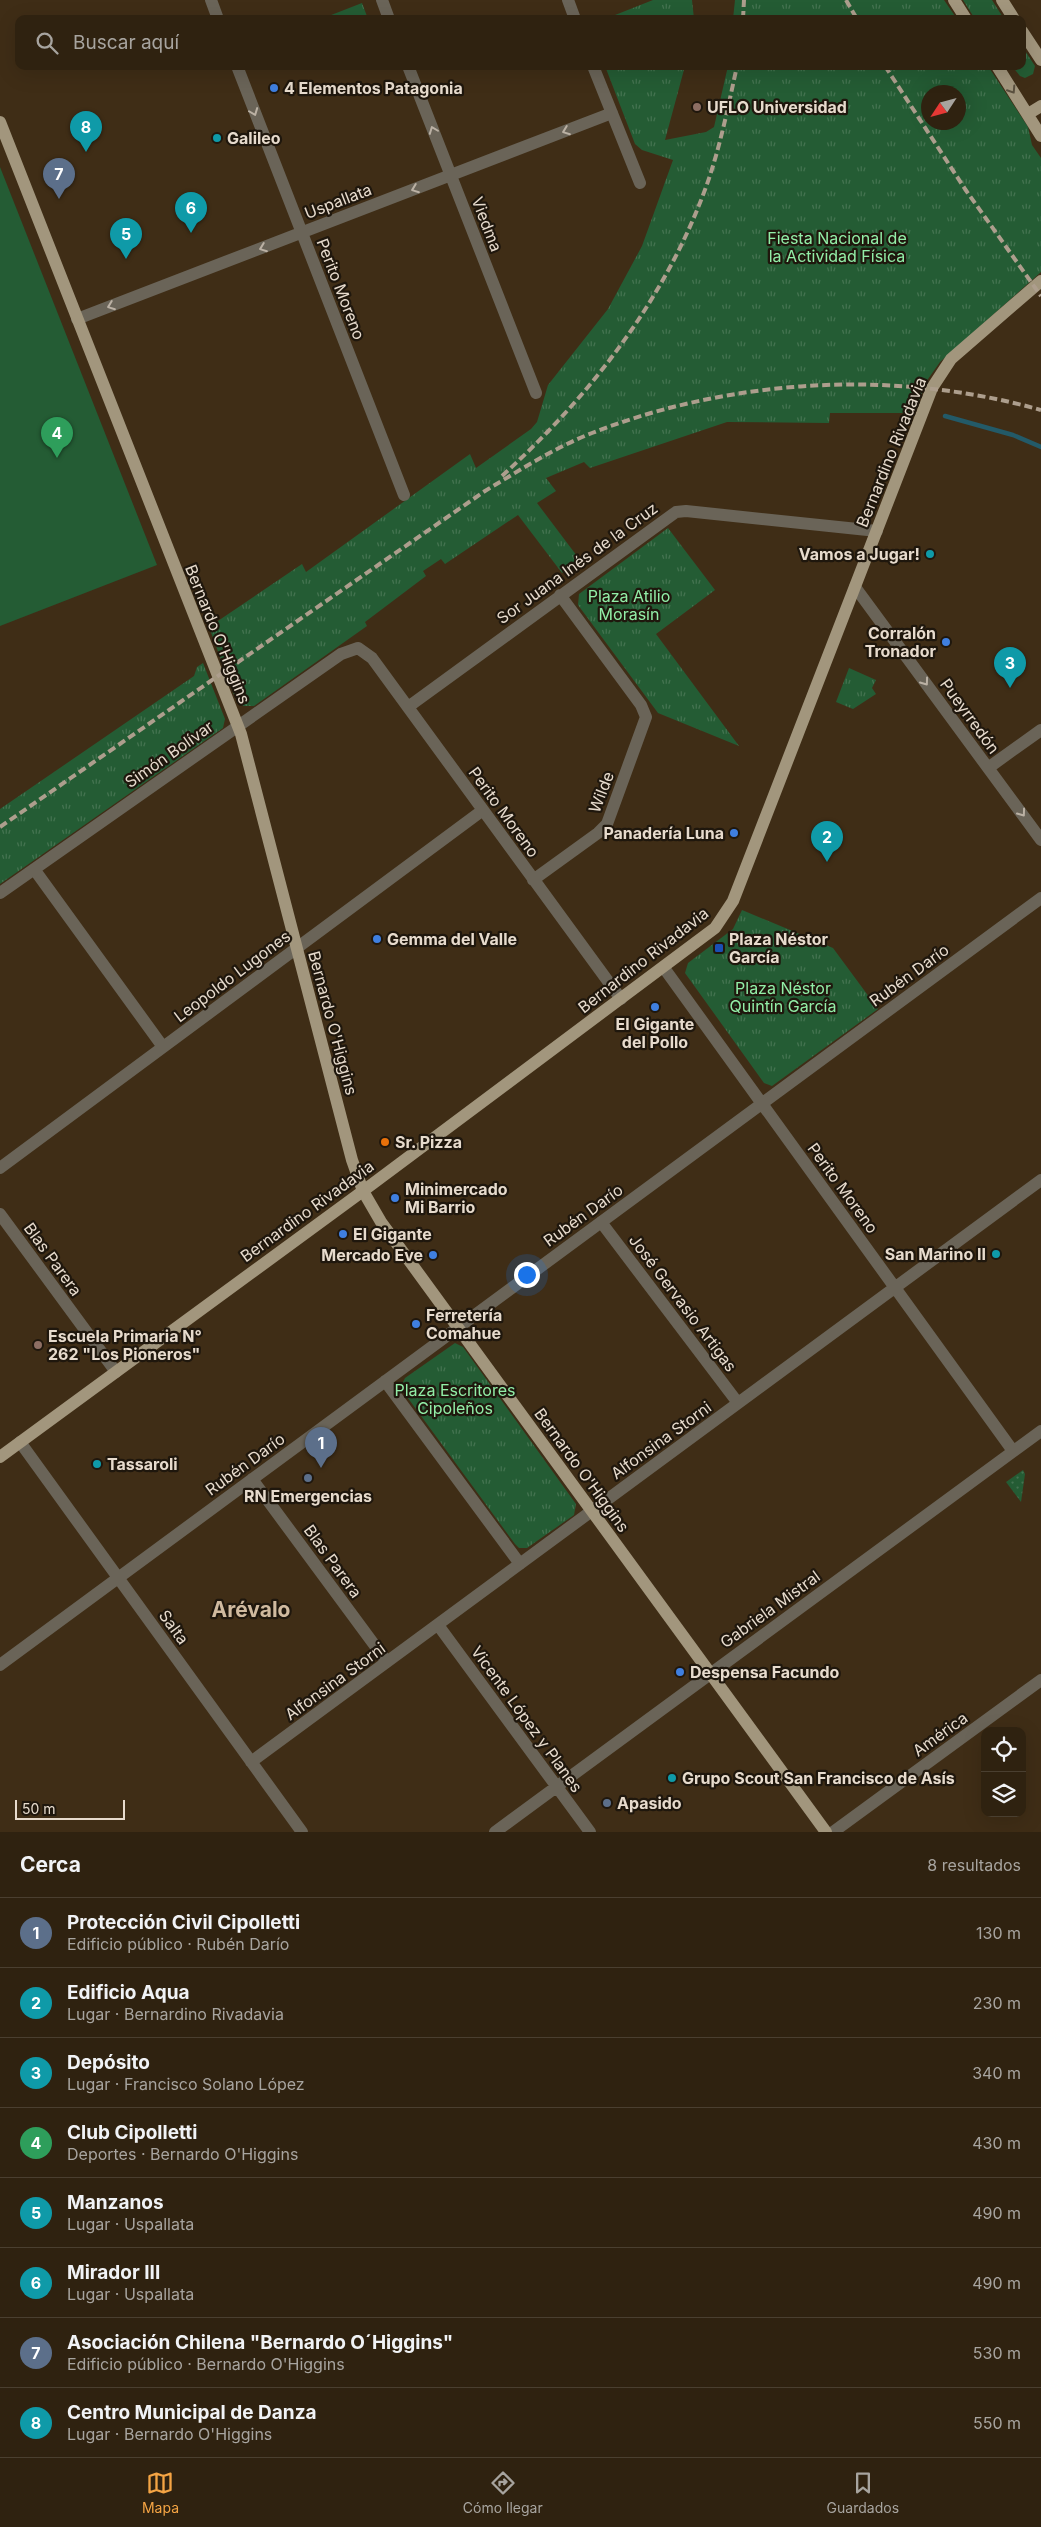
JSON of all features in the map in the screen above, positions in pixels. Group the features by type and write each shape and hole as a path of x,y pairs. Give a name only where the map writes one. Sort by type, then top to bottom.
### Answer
{"main road":[{"path":"954,0 963,15"},
{"path":"1002,0 1011,15"},
{"path":"1026,37 1041,60"},
{"path":"1000,70 1041,136"},
{"path":"1028,114 1041,106"},
{"name":"Bernardo O'Higgins","path":"0,122 238,726 352,1160 363,1191 381,1222 826,1832"},
{"name":"Bernardino Rivadavia","path":"0,1456 363,1191 664,968 715,928 729,910 938,378 956,355 1041,282"}],"street":[{"path":"211,0 217,15"},
{"path":"382,0 388,15"},
{"path":"568,0 574,15"},
{"name":"Perito Moreno","path":"239,70 404,495"},
{"name":"Viedma","path":"410,70 536,394"},
{"path":"596,70 640,183"},
{"name":"Uspallata","path":"77,319 612,114"},
{"name":"Sor Juana Inés de la Cruz","path":"408,707 676,512 686,511 877,531"},
{"name":"Pueyrredón","path":"855,587 1041,840"},
{"name":"Wilde","path":"534,880 598,834 607,824 644,723 645,714 640,702 560,595"},
{"name":"Perito Moreno","path":"358,648 372,658 621,999"},
{"name":"Simón Bolívar","path":"0,892 345,652 358,648"},
{"path":"988,768 1041,730"},
{"name":"Leopoldo Lugones","path":"0,1168 483,810"},
{"path":"34,869 163,1047"},
{"name":"Rubén Darío","path":"0,1665 1041,898"},
{"name":"Perito Moreno","path":"664,968 1013,1451"},
{"name":"Alfonsina Storni","path":"251,1762 1041,1180"},
{"name":"Blas Parera","path":"0,1214 116,1372"},
{"name":"José Gervasio Artigas","path":"601,1222 738,1403"},
{"path":"385,1382 520,1564"},
{"name":"Gabriela Mistral","path":"496,1832 1041,1431"},
{"name":"Salta","path":"20,1442 302,1832"},
{"name":"Blas Parera","path":"252,1479 387,1662"},
{"name":"Vicente López y Planes","path":"438,1625 590,1832"},
{"name":"América","path":"833,1832 1041,1680"}],"green space":[{"path":"653,0 692,0 694,15 615,15"},
{"path":"735,0 944,0 954,15 733,15"},
{"path":"963,0 992,0 1001,15 972,15"},
{"path":"362,3 366,15 331,15"},
{"path":"1026,52 1035,66 1033,74 1025,78 1020,76 1015,70 1026,70"},
{"name":"Fiesta Nacional de la Actividad Física","path":"607,70 684,70 665,140 706,132 714,127 727,70 991,70 1028,127 1032,145 1041,158 1041,272 940,362 928,379 914,413 830,413 829,423 727,422 590,468 584,462 546,478 556,491 537,503 580,560 562,573 518,515 445,564 441,559 423,571 426,576 365,622 367,626 254,706 243,706 234,695 209,627 302,564 306,572 470,454 476,468 531,429 537,422 548,385 608,309 642,246 673,160 642,150 635,144"},
{"path":"0,167 157,565 0,626"},
{"name":"Plaza Atilio Morasín","path":"668,528 715,590 656,634 739,746 658,713 578,605 579,594"},
{"path":"203,663 225,719 223,728 0,884 0,809 194,676 197,667"},
{"path":"849,668 876,680 872,688 876,694 853,709 836,702"},
{"name":"Plaza Néstor Quintín García","path":"742,910 833,948 878,1009 772,1086 764,1083 685,973 688,963 733,929"},
{"name":"Plaza Escritores Cipoleños","path":"455,1343 463,1347 576,1504 574,1515 527,1548 519,1548 515,1544 402,1390 405,1378"},
{"path":"1023,1470 1025,1474 1021,1502 1006,1482"}],"waterway":[{"path":"945,416 1013,435 1041,447"}],"railway":[{"path":"743,15 744,0"},
{"path":"846,0 855,15"},
{"path":"502,476 565,413 594,379 622,344 647,307 669,269 689,229 706,187 723,127 736,70"},
{"path":"888,70 965,189 1041,296"},
{"path":"0,827 485,491 551,452 592,433 646,415 701,400 758,391 815,386 872,385 929,389 986,397 1041,410"}],"place":[{"name":"4 Elementos Patagonia","path":"274,88"},
{"name":"UFLO Universidad","path":"697,107"},
{"name":"Galileo","path":"217,138"},
{"name":"Centro Municipal de Danza","path":"86,152"},
{"name":"Asociación Chilena \"Bernardo O´Higgins\"","path":"59,199"},
{"name":"Mirador III","path":"191,233"},
{"name":"Manzanos","path":"126,259"},
{"name":"Club Cipolletti","path":"57,458"},
{"name":"Vamos a Jugar!","path":"930,554"},
{"name":"Corralón Tronador","path":"946,642"},
{"name":"Depósito","path":"1010,688"},
{"name":"Panadería Luna","path":"734,833"},
{"name":"Edificio Aqua","path":"827,862"},
{"name":"Gemma del Valle","path":"377,939"},
{"name":"Plaza Néstor García","path":"719,948"},
{"name":"El Gigante del Pollo","path":"655,1007"},
{"name":"Sr. Pizza","path":"385,1142"},
{"name":"Minimercado Mi Barrio","path":"395,1198"},
{"name":"El Gigante","path":"343,1234"},
{"name":"San Marino II","path":"996,1254"},
{"name":"Mercado Eve","path":"433,1255"},
{"name":"Ferretería Comahue","path":"416,1324"},
{"name":"Escuela Primaria N° 262 \"Los Pioneros\"","path":"38,1345"},
{"name":"Tassaroli","path":"97,1464"},
{"name":"Protección Civil Cipolletti","path":"321,1468"},
{"name":"RN Emergencias","path":"308,1478"},
{"name":"Despensa Facundo","path":"680,1672"},
{"name":"Grupo Scout San Francisco de Asís","path":"672,1778"},
{"name":"Apasido","path":"607,1803"}],"district":[{"name":"Arévalo","path":"251,1610"}]}
